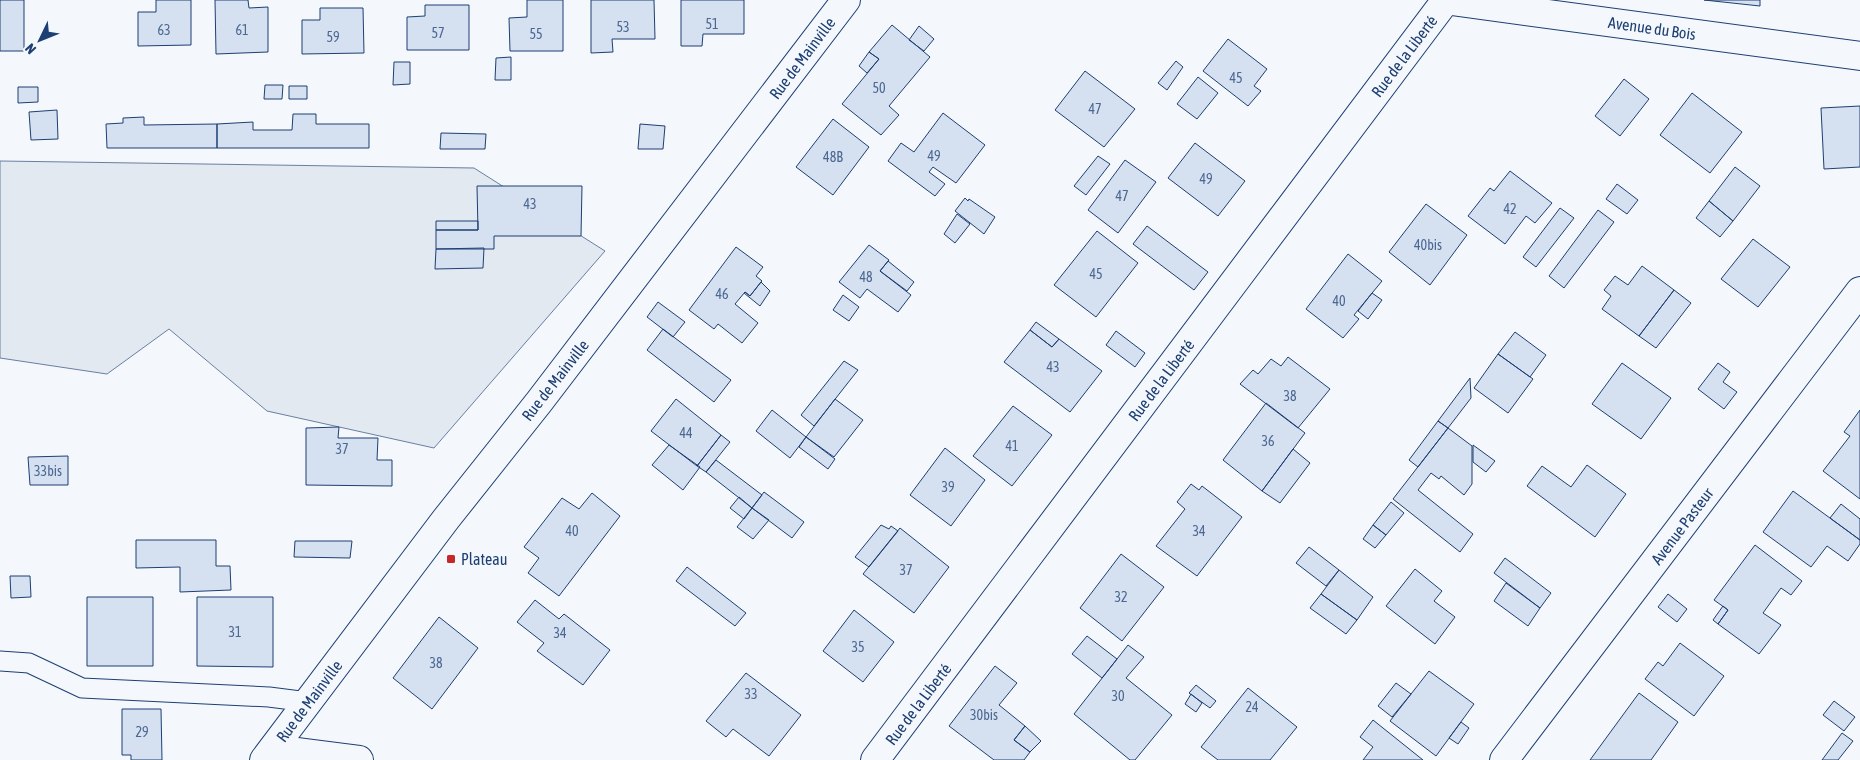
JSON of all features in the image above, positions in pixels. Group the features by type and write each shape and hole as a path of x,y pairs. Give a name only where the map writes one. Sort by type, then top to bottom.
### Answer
{"street":[{"name":"Rue de Mainville","path":"269,754 446,519 846,0"},
{"name":"Avenue du Bois","path":"1445,0 1860,56"},
{"name":"Rue de la Liberté","path":"875,760 1445,0"},
{"name":"Avenue Pasteur","path":"1504,760 1860,291"},
{"path":"269,754 359,760"}],"lane":[{"path":"0,662 29,663 82,688 269,696 308,702"}],"shaded area":[{"path":"0,161 474,168 605,251 434,448 267,411 169,329 107,374 0,358"}],"building":[{"path":"0,0 24,0 24,51 0,51"},
{"path":"156,0 191,0 191,45 138,46 138,12 156,12"},
{"path":"215,0 248,0 249,8 268,7 268,52 216,54"},
{"path":"527,0 563,0 563,51 510,51 509,18 527,17"},
{"path":"591,0 654,0 655,39 612,39 613,52 591,53"},
{"path":"681,0 744,0 744,34 703,34 702,46 681,46"},
{"path":"1704,0 1760,0 1760,6"},
{"path":"425,5 469,5 469,50 407,50 407,17 425,16"},
{"path":"320,8 363,8 364,53 302,54 302,20 320,20"},
{"path":"892,25 930,57 889,106 899,115 881,135 842,104 879,59 869,52"},
{"path":"919,26 934,39 924,51 909,40"},
{"path":"1228,39 1267,69 1254,86 1261,91 1248,106 1203,71"},
{"path":"869,52 879,59 867,73 859,66"},
{"path":"511,57 511,80 495,80 496,58"},
{"path":"1176,61 1183,67 1167,90 1158,83"},
{"path":"394,62 410,62 410,84 393,85"},
{"path":"1085,71 1135,109 1104,147 1055,110"},
{"path":"1198,77 1218,93 1197,119 1177,104"},
{"path":"1624,79 1649,99 1620,136 1595,116"},
{"path":"265,85 283,85 282,99 264,99"},
{"path":"289,86 307,86 307,99 289,99"},
{"path":"18,87 38,87 38,102 18,103"},
{"path":"1692,93 1742,132 1710,173 1660,135"},
{"path":"1860,106 1860,167 1824,169 1821,108"},
{"path":"57,110 58,139 31,140 29,112"},
{"path":"943,113 985,145 956,183 933,167 929,172 945,184 935,196 888,161 901,143 914,152"},
{"path":"293,114 316,114 316,124 369,124 369,148 217,148 217,124 253,122 253,130 292,130"},
{"path":"144,117 144,125 217,124 217,148 107,148 106,124 123,123 123,118"},
{"path":"833,119 869,147 833,195 796,167"},
{"path":"640,124 665,126 663,149 638,149"},
{"path":"441,133 486,134 485,149 440,149"},
{"path":"1195,143 1245,181 1218,216 1168,178"},
{"path":"1098,156 1110,164 1086,195 1074,186"},
{"path":"1125,160 1156,182 1118,233 1088,210"},
{"path":"1735,167 1760,186 1733,221 1709,201"},
{"path":"1510,171 1552,203 1535,223 1526,216 1505,244 1468,216 1490,188 1494,191"},
{"path":"1617,184 1638,200 1627,214 1606,199"},
{"path":"477,186 582,186 581,236 494,236 494,249 436,249 436,230 478,230"},
{"path":"965,198 995,217 984,234 955,211"},
{"path":"1709,201 1733,221 1720,237 1696,218"},
{"path":"1426,204 1467,235 1430,285 1389,252"},
{"path":"1560,208 1574,218 1536,267 1523,257"},
{"path":"1598,210 1614,222 1564,288 1549,276"},
{"path":"957,214 970,224 955,243 944,234"},
{"path":"436,221 478,221 478,230 436,230"},
{"path":"1147,226 1208,272 1194,290 1133,244"},
{"path":"1097,231 1138,263 1096,317 1054,285"},
{"path":"1753,239 1790,267 1758,307 1721,279"},
{"path":"869,245 889,260 880,271 911,295 898,312 867,289 860,298 839,282"},
{"path":"736,247 763,267 756,276 762,281 750,296 745,292 735,304 758,323 742,343 718,324 714,329 689,310"},
{"path":"484,248 483,268 435,269 436,249"},
{"path":"1348,254 1382,281 1354,315 1359,319 1343,338 1306,309"},
{"path":"888,261 914,282 907,291 880,271"},
{"path":"1642,266 1674,290 1639,336 1602,309 1611,296 1604,290 1615,276 1628,285"},
{"path":"761,282 770,291 760,306 744,293 750,296"},
{"path":"1674,290 1691,303 1656,348 1639,336"},
{"path":"1372,293 1382,300 1368,319 1358,311"},
{"path":"843,295 859,307 849,321 833,310"},
{"path":"658,302 685,322 673,337 647,317"},
{"path":"1036,322 1059,339 1052,347 1030,330"},
{"path":"663,329 731,380 714,402 647,350"},
{"path":"1030,330 1052,347 1059,339 1102,371 1070,412 1004,362"},
{"path":"1116,331 1145,353 1135,367 1106,345"},
{"path":"1515,332 1546,355 1530,377 1498,354"},
{"path":"1498,354 1533,379 1508,413 1474,388"},
{"path":"1288,357 1330,389 1298,428 1240,384 1253,370 1258,374 1271,359 1281,366"},
{"path":"844,361 858,370 814,426 801,415"},
{"path":"1622,363 1671,398 1641,439 1592,404"},
{"path":"1718,363 1730,372 1723,382 1737,392 1724,409 1698,389"},
{"path":"1470,378 1471,398 1448,428 1438,421"},
{"path":"676,399 721,435 697,466 651,431"},
{"path":"835,399 863,420 834,457 806,437"},
{"path":"1266,403 1305,433 1262,491 1223,460"},
{"path":"1013,406 1052,435 1012,486 973,456"},
{"path":"772,410 806,437 790,458 756,431"},
{"path":"1860,410 1860,499 1823,471 1850,436 1844,432"},
{"path":"1438,421 1448,428 1418,467 1409,460"},
{"path":"339,427 338,438 378,438 377,460 392,460 392,486 306,485 306,428"},
{"path":"1448,428 1472,446 1472,484 1464,495 1441,476 1439,479 1431,473 1418,490 1473,534 1460,552 1393,499"},
{"path":"721,435 730,442 706,472 697,466"},
{"path":"806,437 835,459 828,469 799,447"},
{"path":"669,445 700,467 683,490 652,465"},
{"path":"1473,445 1495,461 1486,472 1473,462"},
{"path":"945,448 985,480 951,526 910,495"},
{"path":"1293,449 1310,463 1280,503 1262,491"},
{"path":"68,456 68,485 30,485 28,457"},
{"path":"716,460 762,495 752,508 706,472"},
{"path":"1587,465 1626,494 1595,537 1527,486 1542,466 1571,487"},
{"path":"1191,484 1199,490 1202,486 1242,517 1197,576 1156,546 1185,509 1177,502"},
{"path":"1793,491 1860,540 1860,544 1848,561 1827,546 1811,567 1763,532"},
{"path":"764,492 804,522 792,538 752,508"},
{"path":"592,493 620,516 559,596 528,573 539,558 524,547 562,498 579,509"},
{"path":"739,497 752,508 744,519 730,508"},
{"path":"1391,502 1404,513 1386,535 1373,525"},
{"path":"1841,504 1860,519 1860,540 1830,518"},
{"path":"752,508 769,520 753,539 737,527"},
{"path":"881,525 889,529 891,526 898,531 869,567 855,557"},
{"path":"1373,525 1386,535 1375,548 1363,539"},
{"path":"900,528 949,567 914,613 863,574"},
{"path":"136,540 216,540 216,566 230,566 231,590 180,592 180,567 136,568"},
{"path":"295,541 352,541 350,558 294,557"},
{"path":"1755,545 1802,581 1791,595 1781,588 1763,613 1781,625 1759,654 1718,624 1728,610 1714,600"},
{"path":"1309,547 1339,570 1326,586 1296,563"},
{"path":"1121,554 1164,587 1122,641 1080,608"},
{"path":"1505,558 1551,593 1540,608 1494,573"},
{"path":"687,567 746,613 735,626 676,581"},
{"path":"1415,569 1442,591 1434,601 1455,617 1435,644 1386,606"},
{"path":"1339,570 1373,597 1357,620 1321,594"},
{"path":"10,576 30,576 31,597 11,598"},
{"path":"1506,583 1540,608 1528,626 1494,601"},
{"path":"1321,594 1357,620 1346,634 1310,608"},
{"path":"1668,594 1687,609 1677,622 1658,607"},
{"path":"87,597 153,597 153,666 87,666"},
{"path":"197,597 273,597 273,667 197,666"},
{"path":"535,600 559,619 564,614 610,650 583,685 537,651 544,643 517,622"},
{"path":"1723,606 1728,610 1718,624 1713,620"},
{"path":"854,610 894,642 863,682 823,651"},
{"path":"439,617 478,648 432,709 393,678"},
{"path":"1087,636 1117,659 1102,678 1072,654"},
{"path":"1680,643 1724,676 1694,716 1645,679 1658,662 1663,666"},
{"path":"1128,645 1144,657 1126,678 1172,715 1135,760 1130,760 1074,714"},
{"path":"995,666 1017,683 999,705 1025,726 1014,740 1030,752 1024,760 994,760 949,726"},
{"path":"1429,671 1474,704 1436,756 1390,721"},
{"path":"746,673 801,715 769,756 733,729 726,737 706,721"},
{"path":"1396,683 1411,694 1392,717 1378,706"},
{"path":"1196,685 1216,701 1210,708 1189,693"},
{"path":"1248,688 1297,727 1270,760 1218,760 1201,747"},
{"path":"1639,693 1678,722 1651,760 1590,760"},
{"path":"1191,694 1202,703 1196,712 1185,704"},
{"path":"1834,701 1855,717 1844,731 1823,715"},
{"path":"122,709 161,709 162,760 131,760 131,755 122,755"},
{"path":"1373,720 1423,760 1363,760 1373,747 1360,737"},
{"path":"1461,722 1469,728 1458,744 1449,738"},
{"path":"1025,726 1041,741 1030,752 1014,740"},
{"path":"1842,733 1853,741 1838,760 1822,760"}],"place":[{"name":"Plateau","path":"451,559"}]}
